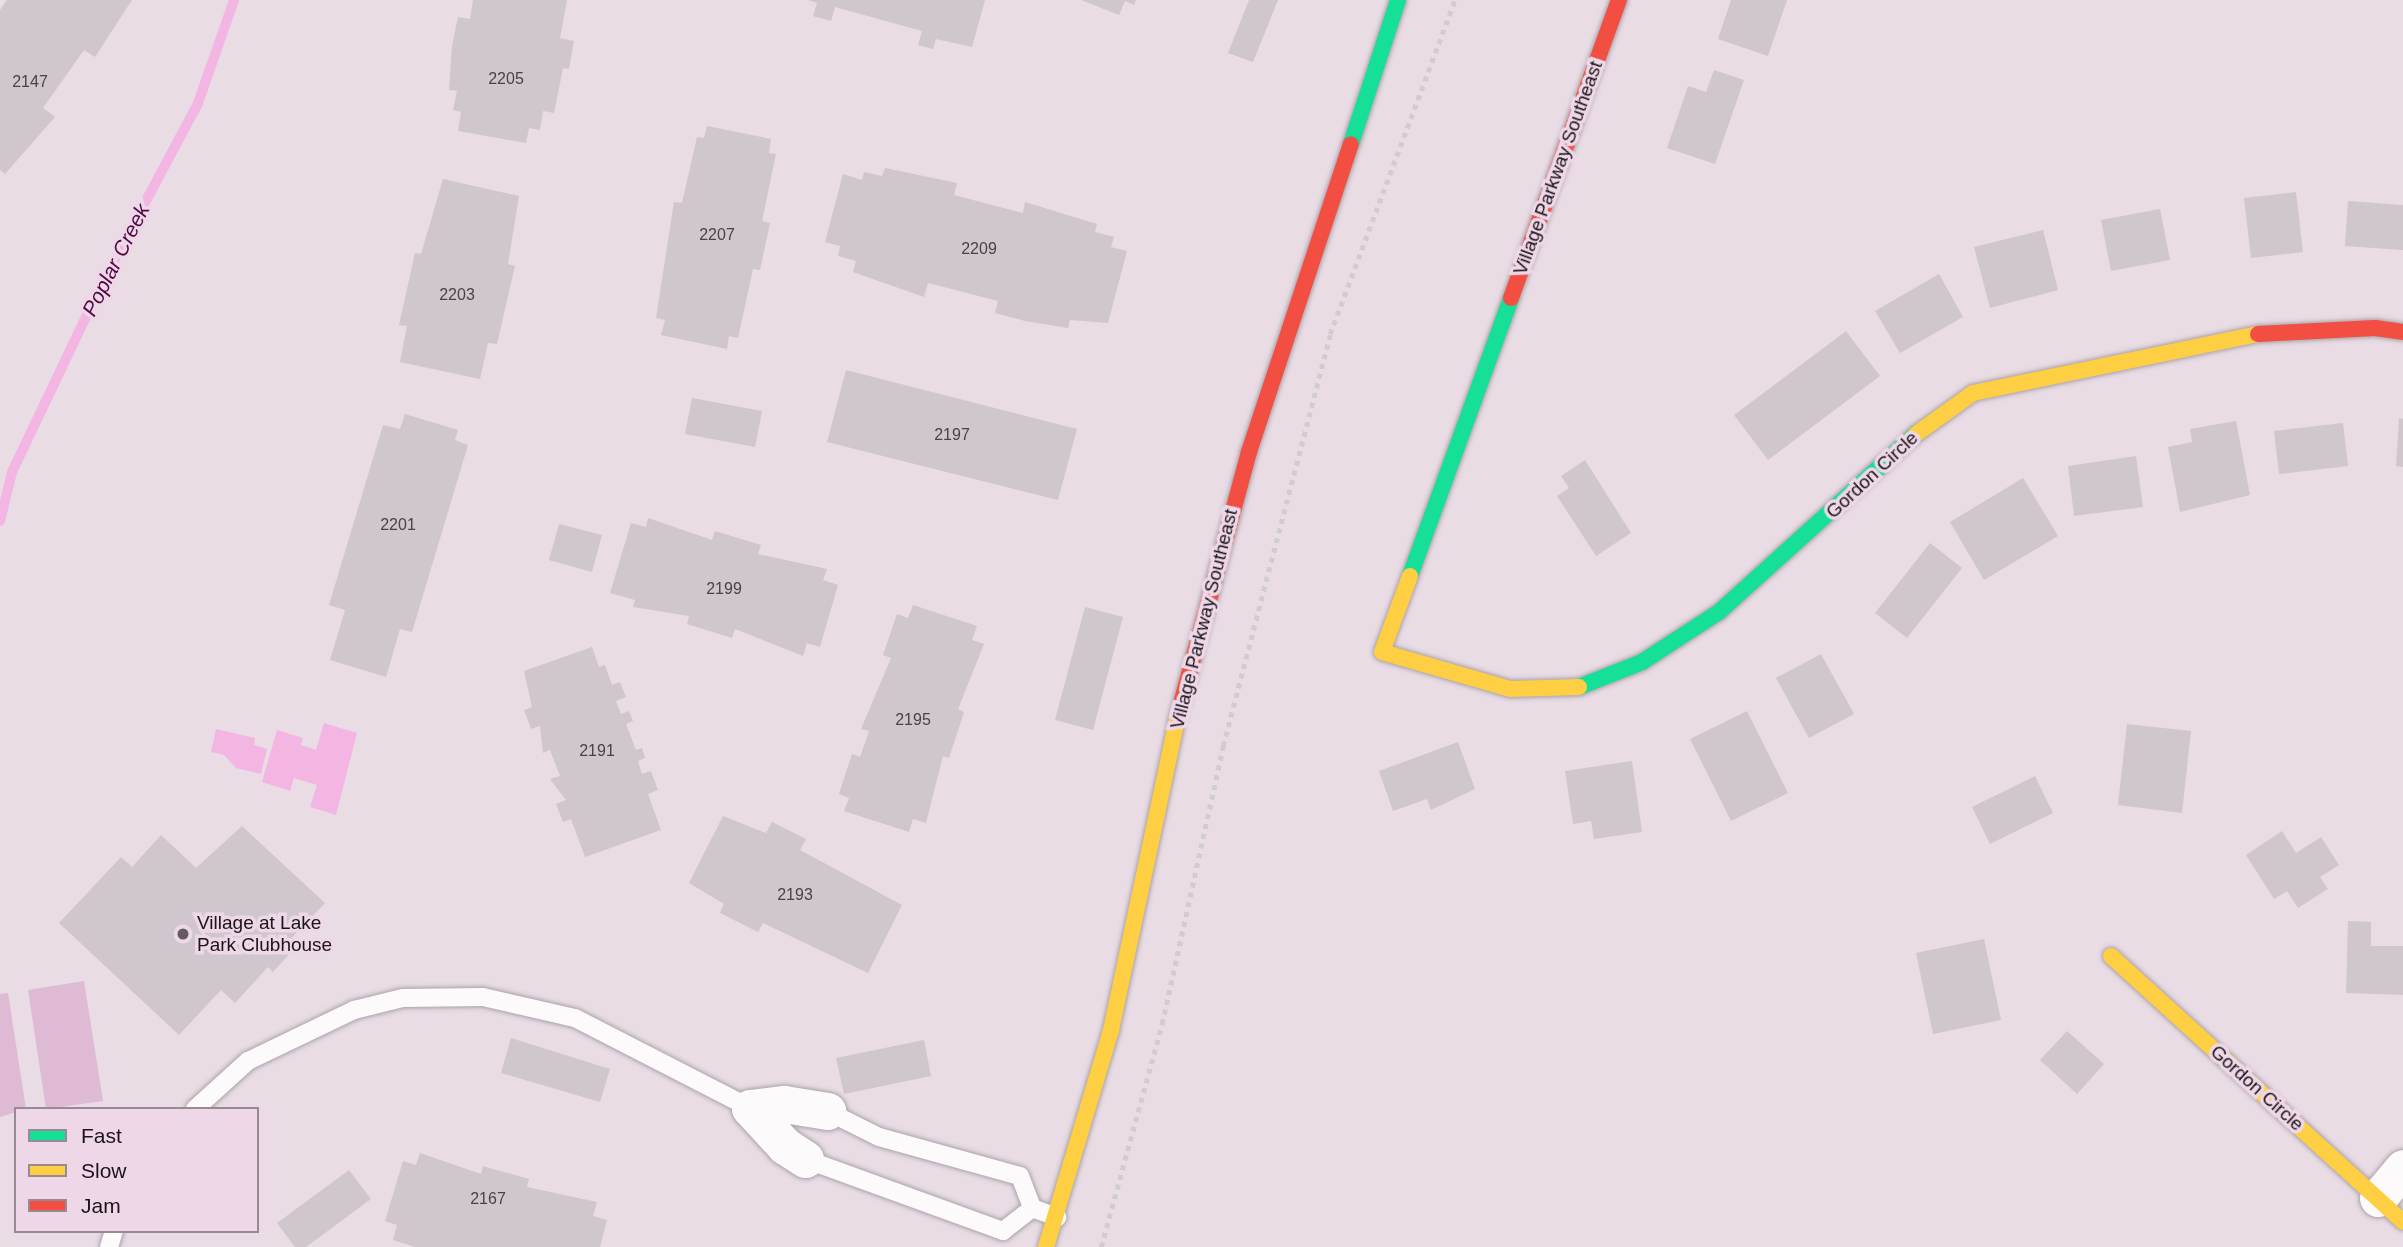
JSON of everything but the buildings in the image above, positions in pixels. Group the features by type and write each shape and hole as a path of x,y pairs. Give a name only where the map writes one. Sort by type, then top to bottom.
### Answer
{"street":[{"name":"Village Parkway Southeast","path":"1046,1247 1111,1031 1215,569 1318,234 1398,0"},
{"name":"Village Parkway Southeast","path":"1382,652 1619,0"},
{"name":"Gordon Circle","path":"1382,652 1510,689 1568,691 1643,662 1719,612 1928,424 1973,393 2266,332 2375,328 2403,332"},
{"name":"Gordon Circle","path":"2111,956 2390,1210"},
{"path":"784,1104 816,1134 785,1146 750,1108 784,1104"},
{"path":"2390,1210 2403,1168"}],"lane":[{"path":"197,1107 248,1061 308,1028 403,998 470,997 575,1018 750,1108"},
{"path":"816,1134 1003,1231 1032,1208"},
{"path":"816,1134 879,1137 1020,1176 1032,1208 1056,1217"}],"path":[{"path":"1101,1247 1162,1024 1223,746 1330,334 1455,0"}],"shaded area":[{"path":"324,723 357,733 336,815 310,807 317,785 294,778 290,791 262,782 277,730 303,738 301,745 316,750"},
{"path":"216,729 255,738 254,745 267,749 261,774 236,768 224,755 211,752"},
{"path":"84,981 103,1101 46,1107 28,990"},
{"path":"8,993 26,1107 14,1107 14,1113 0,1117 0,994"}],"waterway":[{"name":"Poplar Creek","path":"0,521 12,472 101,285 198,103 234,0"}],"traffic: fast":[{"path":"1351,144 1398,0"},
{"path":"1410,576 1511,298"},
{"path":"1579,687 1642,662 1719,612 1916,434"}],"traffic: slow":[{"path":"1916,434 1973,393 2258,334"},
{"path":"1410,576 1382,652 1510,689 1579,687"},
{"path":"1046,1247 1111,1030 1178,715"},
{"path":"2111,956 2403,1222"}],"traffic: jam":[{"path":"1511,298 1619,0"},
{"path":"1178,715 1249,452 1351,144"},
{"path":"2258,334 2375,328 2403,332"}],"place":[{"name":"Village at Lake Park Clubhouse","path":"183,934"}]}
